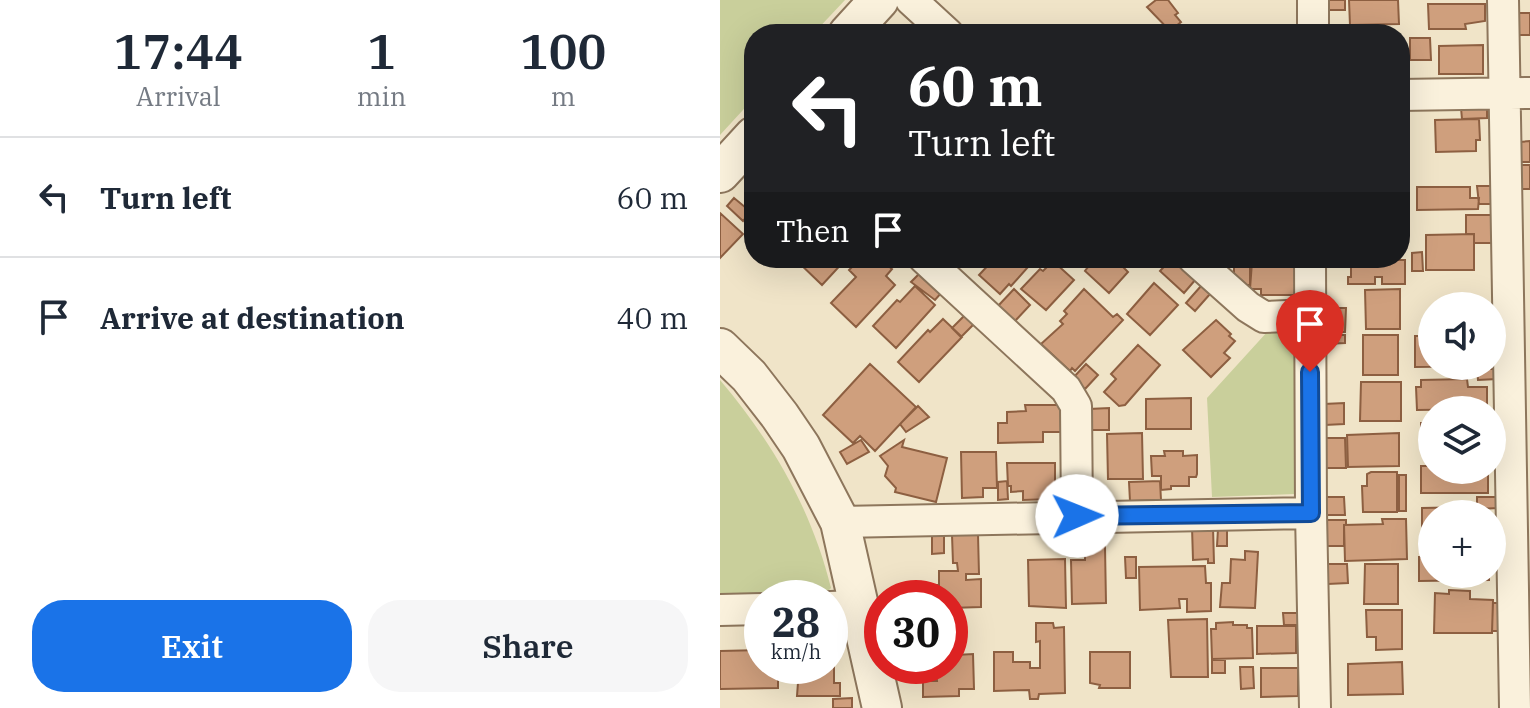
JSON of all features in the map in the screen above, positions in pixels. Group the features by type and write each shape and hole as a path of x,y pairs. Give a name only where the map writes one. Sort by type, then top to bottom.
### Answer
{"street":[{"path":"857,24 879,0"},
{"path":"911,0 937,24"},
{"path":"1313,0 1313,24"},
{"path":"1503,0 1517,92 1515,708"},
{"path":"1410,95 1517,92"},
{"path":"720,173 744,147"},
{"path":"935,268 1066,389 1076,406 1077,516"},
{"path":"1204,268 1248,307 1264,317 1309,315"},
{"path":"1310,268 1315,708"},
{"path":"720,348 749,376 801,447 840,522 843,580"},
{"path":"840,522 1311,513"},
{"path":"720,610 744,609"},
{"path":"848,618 882,708"}],"green space":[{"path":"720,0 845,0 822,24 744,24 744,109 720,135"},
{"path":"1295,328 1294,494 1212,497 1207,398 1268,331"},
{"path":"720,380 757,428 788,478 813,531 829,580 744,580 744,599 720,599"}],"building":[{"path":"1156,0 1168,0 1181,22 1163,24 1147,7"},
{"path":"1327,0 1345,0 1345,10 1327,10"},
{"path":"1349,0 1398,0 1399,24 1350,24"},
{"path":"1428,4 1485,4 1485,21 1465,24 1466,29 1429,29"},
{"path":"1519,13 1530,13 1530,35 1519,35"},
{"path":"1410,38 1430,38 1431,60 1410,60"},
{"path":"1483,45 1483,74 1439,74 1439,46"},
{"path":"1487,107 1487,118 1462,119 1461,108"},
{"path":"1479,119 1480,140 1476,140 1476,151 1436,152 1435,120"},
{"path":"1530,141 1530,162 1520,162 1520,142"},
{"path":"1520,165 1530,165 1530,189 1520,189"},
{"path":"1477,186 1495,186 1495,204 1479,204"},
{"path":"1417,187 1470,187 1470,198 1479,198 1478,209 1417,210"},
{"path":"734,198 744,206 744,220 743,221 727,206"},
{"path":"720,213 743,234 720,258"},
{"path":"1466,215 1493,215 1493,243 1474,243 1474,234 1466,234"},
{"path":"1474,234 1474,270 1426,270 1426,235"},
{"path":"1422,252 1423,271 1412,271 1412,253"},
{"path":"804,268 838,268 822,285"},
{"path":"891,268 886,276 895,285 856,327 831,303 856,277 849,270"},
{"path":"986,268 1027,268 1000,294 979,275"},
{"path":"1046,268 1061,268 1074,280 1046,310 1021,289 1040,269 1043,271"},
{"path":"1087,268 1124,268 1128,272 1109,293 1085,271"},
{"path":"1163,268 1183,268 1196,279 1184,293 1160,271"},
{"path":"1234,268 1250,268 1250,285 1241,285 1234,278"},
{"path":"1252,268 1298,268 1298,295 1261,295 1261,289 1250,289"},
{"path":"1351,268 1405,268 1405,284 1382,284 1382,277 1375,277 1375,284 1348,284 1348,277 1351,277"},
{"path":"921,272 942,292 935,300 911,282"},
{"path":"1154,283 1178,305 1150,335 1127,314"},
{"path":"915,286 935,305 896,348 873,326"},
{"path":"1201,286 1210,294 1195,311 1186,303"},
{"path":"1014,289 1030,305 1015,321 998,306"},
{"path":"1084,289 1113,317 1117,314 1123,320 1075,371 1072,368 1070,371 1041,344 1063,324 1060,321 1067,314 1064,311"},
{"path":"1400,289 1400,329 1366,329 1365,290"},
{"path":"1324,308 1346,308 1345,332 1325,332"},
{"path":"966,314 975,323 961,337 952,328"},
{"path":"943,319 962,337 919,382 898,362 928,330 930,332"},
{"path":"1216,320 1235,341 1224,353 1230,358 1211,377 1183,350"},
{"path":"1325,335 1345,335 1345,343 1325,344"},
{"path":"1363,335 1398,335 1398,375 1363,375"},
{"path":"1415,336 1418,336 1418,367 1415,367"},
{"path":"1138,345 1160,365 1125,405 1119,406 1104,392 1116,379 1111,374"},
{"path":"870,364 916,407 875,451 860,436 853,443 823,415"},
{"path":"1086,364 1098,375 1085,389 1073,378"},
{"path":"1421,380 1467,380 1468,387 1487,387 1487,396 1418,396 1417,410 1416,387 1421,387"},
{"path":"1361,382 1401,382 1401,421 1360,421"},
{"path":"1191,398 1191,429 1146,429 1146,399"},
{"path":"1344,403 1344,424 1325,425 1324,404"},
{"path":"1025,405 1060,405 1061,432 1043,432 1043,442 998,443 998,423 1007,423 1007,412 1026,411"},
{"path":"918,406 929,417 906,432 900,424"},
{"path":"1109,408 1109,430 1090,430 1089,409"},
{"path":"1142,433 1143,479 1108,479 1107,434"},
{"path":"1399,433 1399,466 1348,467 1347,435"},
{"path":"1326,438 1345,438 1346,468 1326,468"},
{"path":"861,440 869,452 847,464 840,452"},
{"path":"904,440 902,447 947,458 936,502 895,492 896,488 885,476 888,466 880,456"},
{"path":"1164,451 1183,451 1183,456 1197,455 1197,474 1196,477 1189,477 1189,486 1171,486 1171,489 1161,490 1161,476 1152,476 1151,456 1165,456"},
{"path":"961,452 996,452 997,488 983,488 983,497 962,498"},
{"path":"1007,463 1055,463 1052,499 1023,500 1023,491 1011,492"},
{"path":"1397,472 1397,512 1363,512 1362,486 1367,486 1367,474"},
{"path":"1399,475 1406,475 1406,511 1399,511"},
{"path":"1007,481 1008,499 998,500 998,482"},
{"path":"1160,481 1161,500 1130,501 1129,482"},
{"path":"1421,484 1488,484 1488,493 1421,493"},
{"path":"1325,497 1344,497 1345,515 1326,515"},
{"path":"1477,497 1499,497 1499,500 1477,500"},
{"path":"1382,519 1406,519 1407,559 1345,561 1344,525 1383,524"},
{"path":"1326,520 1346,520 1344,546 1327,546"},
{"path":"1192,527 1213,527 1214,563 1208,563 1208,559 1193,560"},
{"path":"1218,529 1227,529 1227,546 1217,546"},
{"path":"1078,532 1078,552 1069,552 1069,533"},
{"path":"944,534 944,553 932,554 932,535"},
{"path":"978,534 979,574 966,574 966,580 939,580 939,571 958,571 957,563 953,563 952,535"},
{"path":"1102,544 1105,547 1106,603 1072,604 1071,560 1085,560 1085,547"},
{"path":"1245,551 1258,552 1255,608 1220,607 1222,583 1230,583 1231,559 1245,560"},
{"path":"1125,557 1136,557 1136,578 1126,578"},
{"path":"1065,559 1066,608 1029,606 1028,560"},
{"path":"1327,564 1347,564 1348,583 1328,584"},
{"path":"1365,564 1398,564 1398,604 1364,604"},
{"path":"1205,566 1206,583 1211,583 1211,611 1187,612 1187,599 1179,599 1180,608 1140,610 1139,567"},
{"path":"981,579 981,607 968,607 966,580"},
{"path":"1449,590 1470,591 1470,599 1493,600 1492,633 1434,633 1435,593 1449,594"},
{"path":"1493,603 1500,603 1500,631 1492,631"},
{"path":"1366,610 1402,610 1402,649 1376,650 1376,637 1367,637"},
{"path":"1283,613 1300,613 1300,625 1284,625"},
{"path":"1207,619 1208,677 1171,677 1168,620"},
{"path":"1233,622 1233,625 1252,628 1253,658 1212,659 1211,629 1216,629 1216,623"},
{"path":"1036,623 1053,623 1054,628 1064,627 1065,693 1039,694 1038,699 1030,699 1029,690 994,691 994,652 1013,652 1013,662 1030,662 1030,668 1040,668"},
{"path":"1257,626 1296,626 1296,653 1257,654"},
{"path":"744,650 744,684 778,684 778,688 720,689 720,651"},
{"path":"1090,652 1130,652 1130,688 1099,688 1100,685 1090,683"},
{"path":"968,654 973,654 974,689 959,689 959,696 923,697 923,684 968,684"},
{"path":"1212,660 1225,660 1225,673 1212,673"},
{"path":"1402,662 1403,694 1348,695 1348,664"},
{"path":"1240,667 1253,667 1254,688 1241,689"},
{"path":"1261,668 1298,668 1298,696 1261,697"},
{"path":"798,684 840,684 840,696 797,696"},
{"path":"852,698 852,708 833,708 833,699"}],"route":[{"path":"1077,516 1311,513 1310,372"}]}
